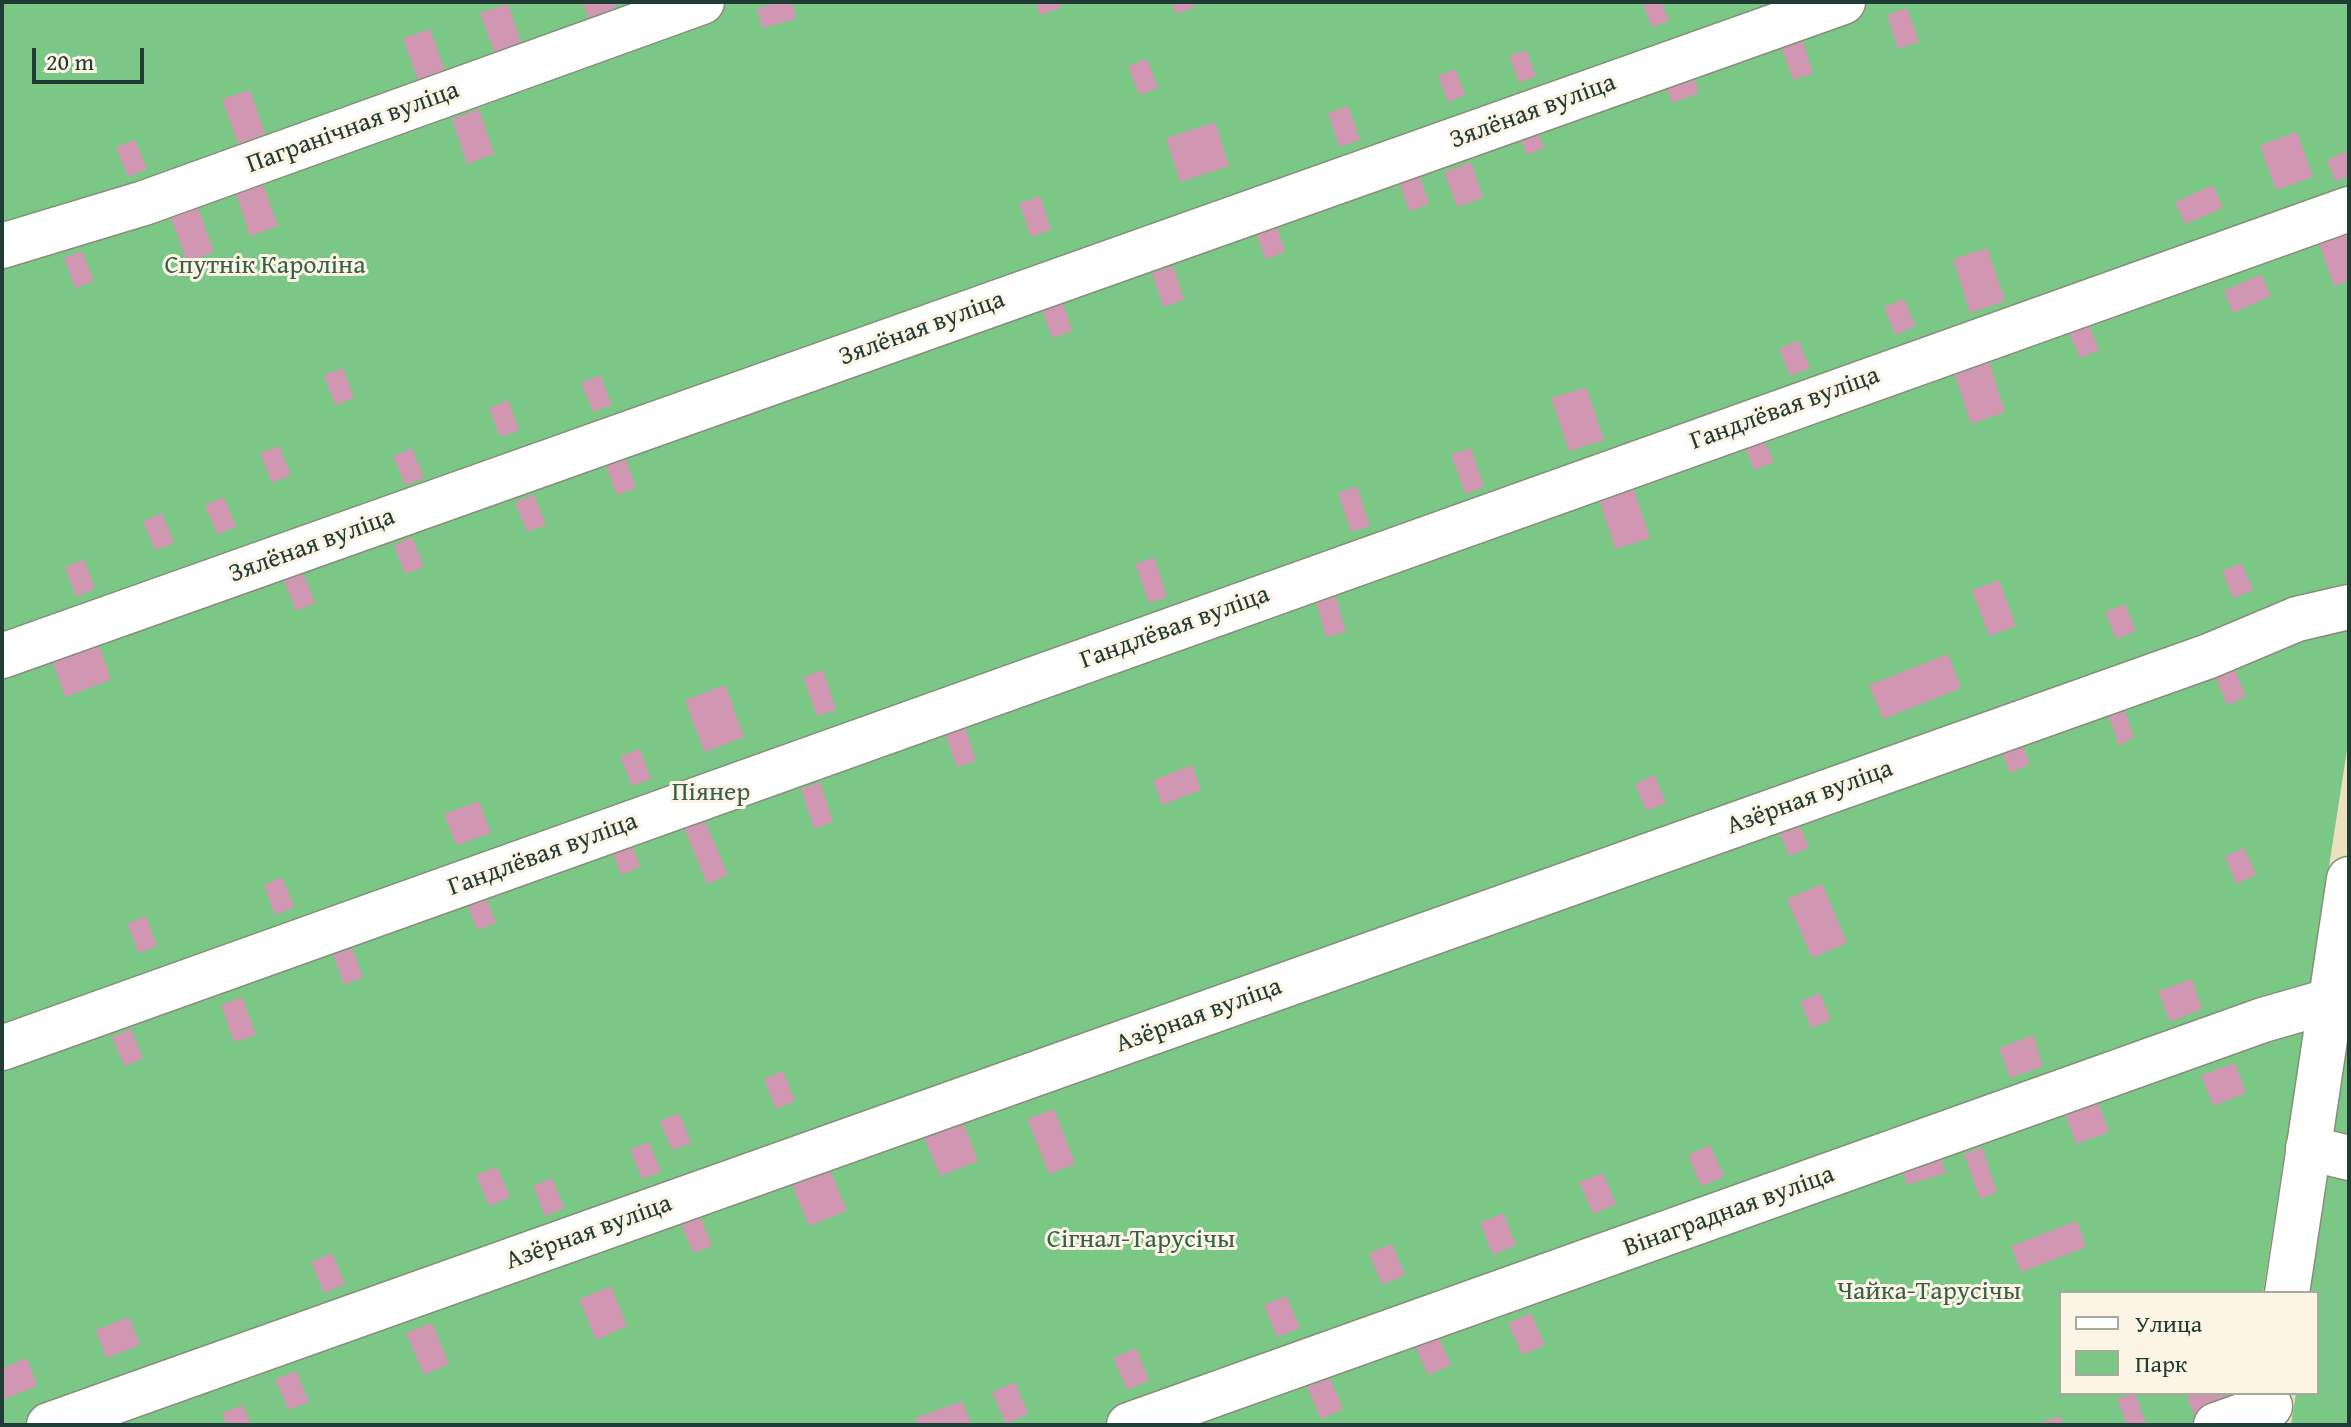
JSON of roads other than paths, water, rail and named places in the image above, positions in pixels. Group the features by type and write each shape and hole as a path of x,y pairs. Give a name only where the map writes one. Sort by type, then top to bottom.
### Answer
{"street":[{"name":"Пагранічная вуліца","path":"2,246 144,203 702,2"},
{"name":"Зялёная вуліца","path":"2,656 1843,2"},
{"name":"Гандлёвая вуліца","path":"2,1048 2349,209"},
{"name":"Азёрная вуліца","path":"49,1425 2179,667 2297,619 2349,607"},
{"path":"2288,1291 2328,1153 2329,1001 2349,879"},
{"name":"Вінаградная вуліца","path":"1129,1425 2263,1020 2329,1001"},
{"path":"2216,1425 2270,1408"}],"park label":[{"name":"Спутнік Кароліна","path":"265,266"},
{"name":"Піянер","path":"711,793"},
{"name":"Сігнал-Тарусічы","path":"1141,1240"},
{"name":"Чайка-Тарусічы","path":"1929,1292"}]}
